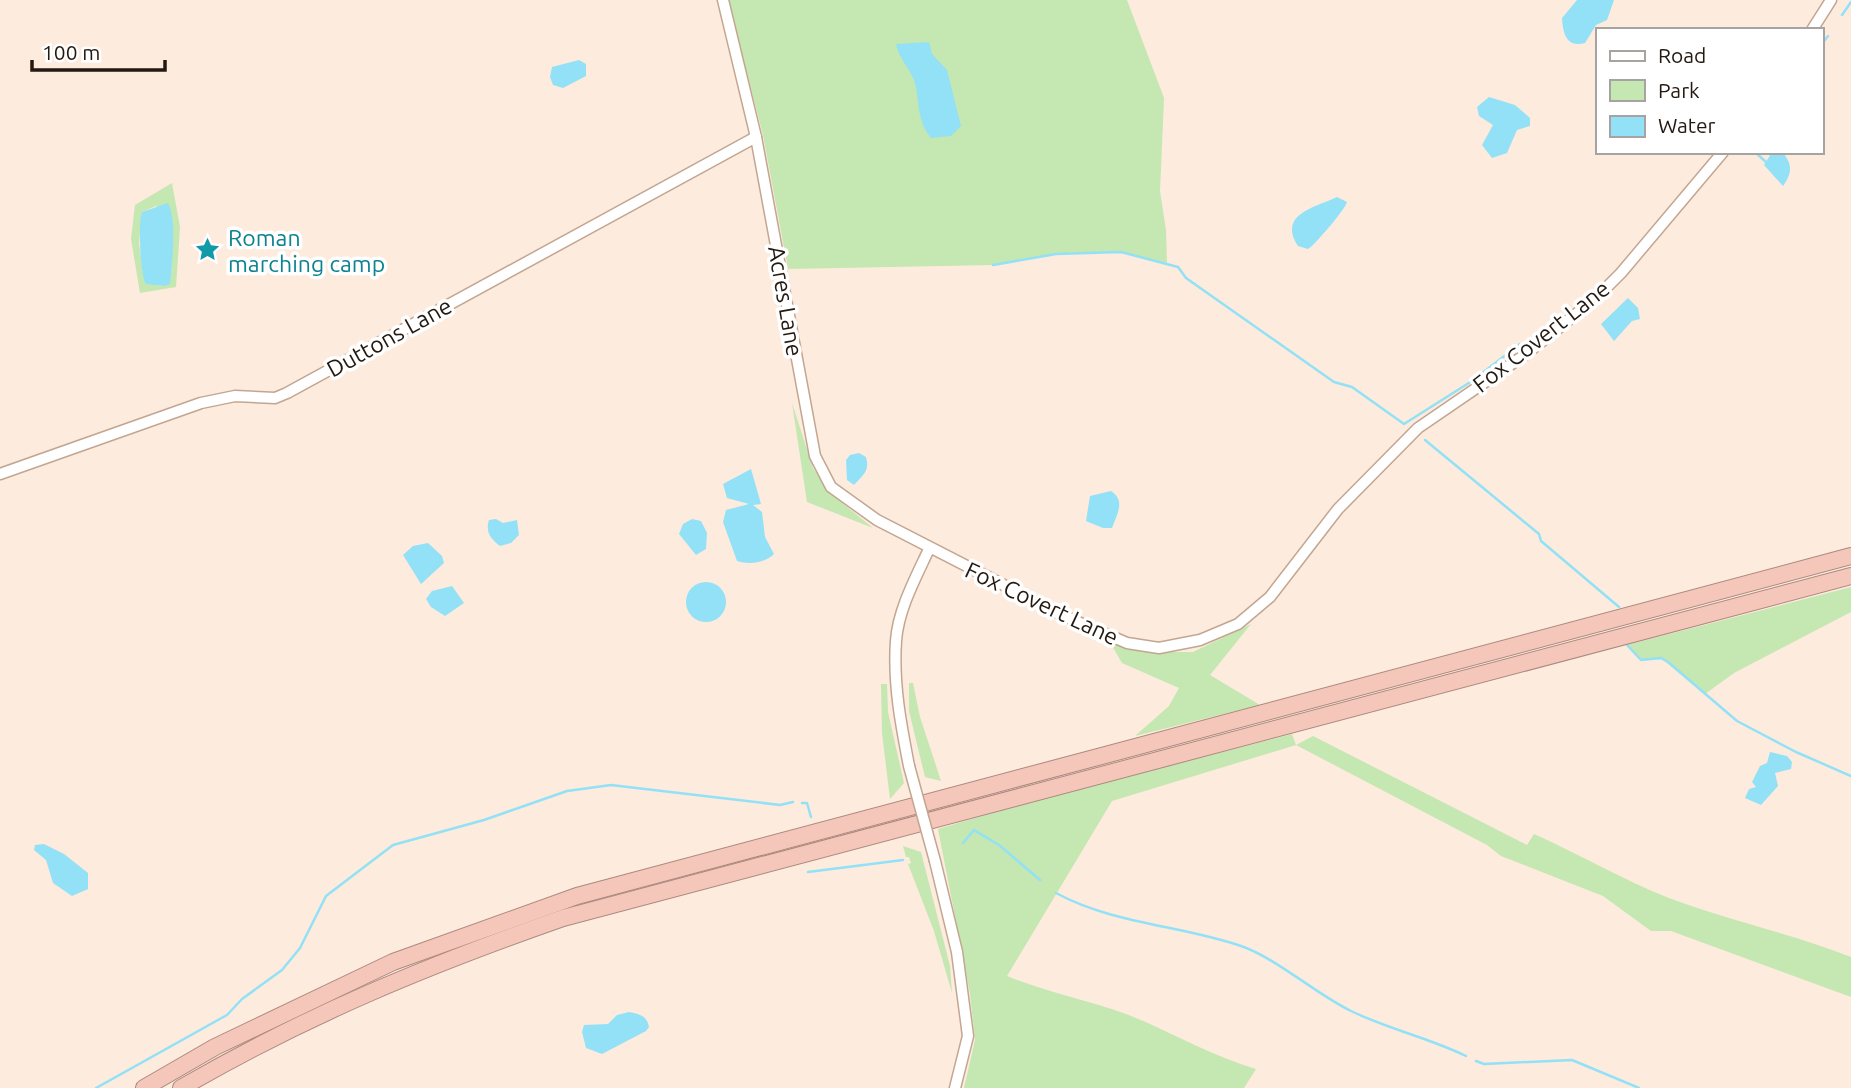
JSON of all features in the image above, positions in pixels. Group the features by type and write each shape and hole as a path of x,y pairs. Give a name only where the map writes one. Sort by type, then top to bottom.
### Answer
{"highway":[{"path":"144,1088 215,1047 393,962 577,895 1851,556"},
{"path":"181,1088 307,1019 462,953 563,918 1851,576"}],"street":[{"name":"Acres Lane","path":"723,0 756,137 815,456 831,487 877,520 929,549"},
{"path":"1813,28 1831,0"},
{"name":"Duttons Lane","path":"0,474 201,403 235,396 275,398 287,393 756,137"},
{"name":"Fox Covert Lane","path":"929,549 1064,616 1127,643 1159,649 1200,640 1238,624 1270,597 1338,509 1418,428 1526,354 1595,299 1621,273 1721,154"},
{"path":"929,549 910,591 896,639 897,706 909,766 957,952 968,1036 955,1088"}],"green space":[{"path":"728,0 1127,0 1164,98 1160,191 1166,230 1167,263 1121,252 1056,254 993,265 788,269 763,135"},
{"path":"172,183 180,227 176,287 140,293 131,239 135,205","holes":["156,206 172,218 171,276 164,286 157,285 143,273 139,243 142,212"]},
{"path":"792,403 813,468 831,494 873,528 807,502"},
{"path":"1851,587 1851,612 1734,673 1705,694 1661,658 1641,660 1627,645"},
{"path":"1251,624 1210,675 1260,705 1135,736 1169,706 1179,688 1122,663 1111,644 1153,652 1193,652"},
{"path":"909,683 913,683 920,717 941,781 925,777 909,711"},
{"path":"881,684 887,684 888,712 904,783 890,799 882,733"},
{"path":"1292,734 1296,745 1112,801 1007,976 1126,1014 1256,1069 1244,1088 964,1088 975,1040 970,994 938,829 1026,803"},
{"path":"1313,736 1527,845 1534,834 1669,898 1851,957 1851,997 1671,931 1651,931 1603,896 1501,856 1487,845 1296,745"},
{"path":"903,846 921,852 950,966 952,993 934,931"}],"water":[{"path":"1577,0 1614,0 1607,20 1596,25 1585,43 1579,44 1567,38 1562,18"},
{"path":"929,42 932,54 947,70 961,126 951,136 931,138 925,130 914,81 896,44"},
{"path":"579,60 586,64 586,76 563,88 553,85 550,77 552,67"},
{"path":"1489,97 1515,105 1530,118 1530,126 1517,130 1507,153 1492,158 1482,145 1493,125 1479,116 1477,107"},
{"path":"1771,154 1783,154 1790,165 1790,173 1783,186 1764,165"},
{"path":"1337,197 1347,202 1337,218 1308,249 1298,246 1292,226 1295,219 1309,209"},
{"path":"168,203 173,231 170,284 146,284 140,249 142,212"},
{"path":"1628,298 1638,308 1640,319 1632,321 1614,341 1601,324"},
{"path":"859,453 866,457 867,466 865,473 854,485 847,480 846,460 850,455"},
{"path":"751,469 761,504 753,505 762,512 765,537 774,554 762,561 747,563 737,561 723,522 726,510 749,504 727,498 723,484"},
{"path":"1111,491 1119,503 1112,528 1103,528 1086,521 1090,496"},
{"path":"496,519 503,523 517,520 519,535 511,543 500,546 490,535 489,520"},
{"path":"692,519 701,521 707,533 706,549 696,555 679,534 683,524"},
{"path":"428,543 442,556 444,563 421,584 403,555 413,546"},
{"path":"706,582 720,588 726,602 720,616 706,622 692,616 686,602 692,588"},
{"path":"452,586 464,603 445,616 431,607 426,599 432,591"},
{"path":"1770,752 1787,756 1792,762 1791,769 1775,773 1778,786 1761,805 1745,798 1749,789 1756,787 1752,782 1760,766 1767,763"},
{"path":"44,844 64,854 88,873 88,889 72,896 53,883 46,860 34,850 35,845"},
{"path":"629,1012 645,1018 649,1027 646,1031 602,1054 586,1048 582,1032 584,1025 608,1024 617,1015"}],"waterway":[{"path":"1842,15 1851,2"},
{"path":"1823,42 1828,36"},
{"path":"1757,154 1766,162"},
{"path":"993,265 1056,254 1121,252 1178,267 1186,278 1334,382 1352,387 1404,424 1472,381 1520,344"},
{"path":"1425,440 1539,534 1541,541 1619,607"},
{"path":"1627,645 1641,660 1661,658 1668,662 1737,721 1796,752 1851,776"},
{"path":"96,1088 227,1015 242,999 282,970 300,948 326,896 393,845 484,820 567,791 611,785 780,805 793,802"},
{"path":"802,803 807,803 811,817"},
{"path":"963,843 974,830 999,845 1040,880"},
{"path":"808,872 903,860"},
{"path":"1056,893 1124,918 1241,946 1268,959 1351,1011 1466,1056"},
{"path":"1476,1061 1484,1064 1572,1060 1639,1088"}],"place":[{"name":"Roman marching camp","path":"208,250"}]}
